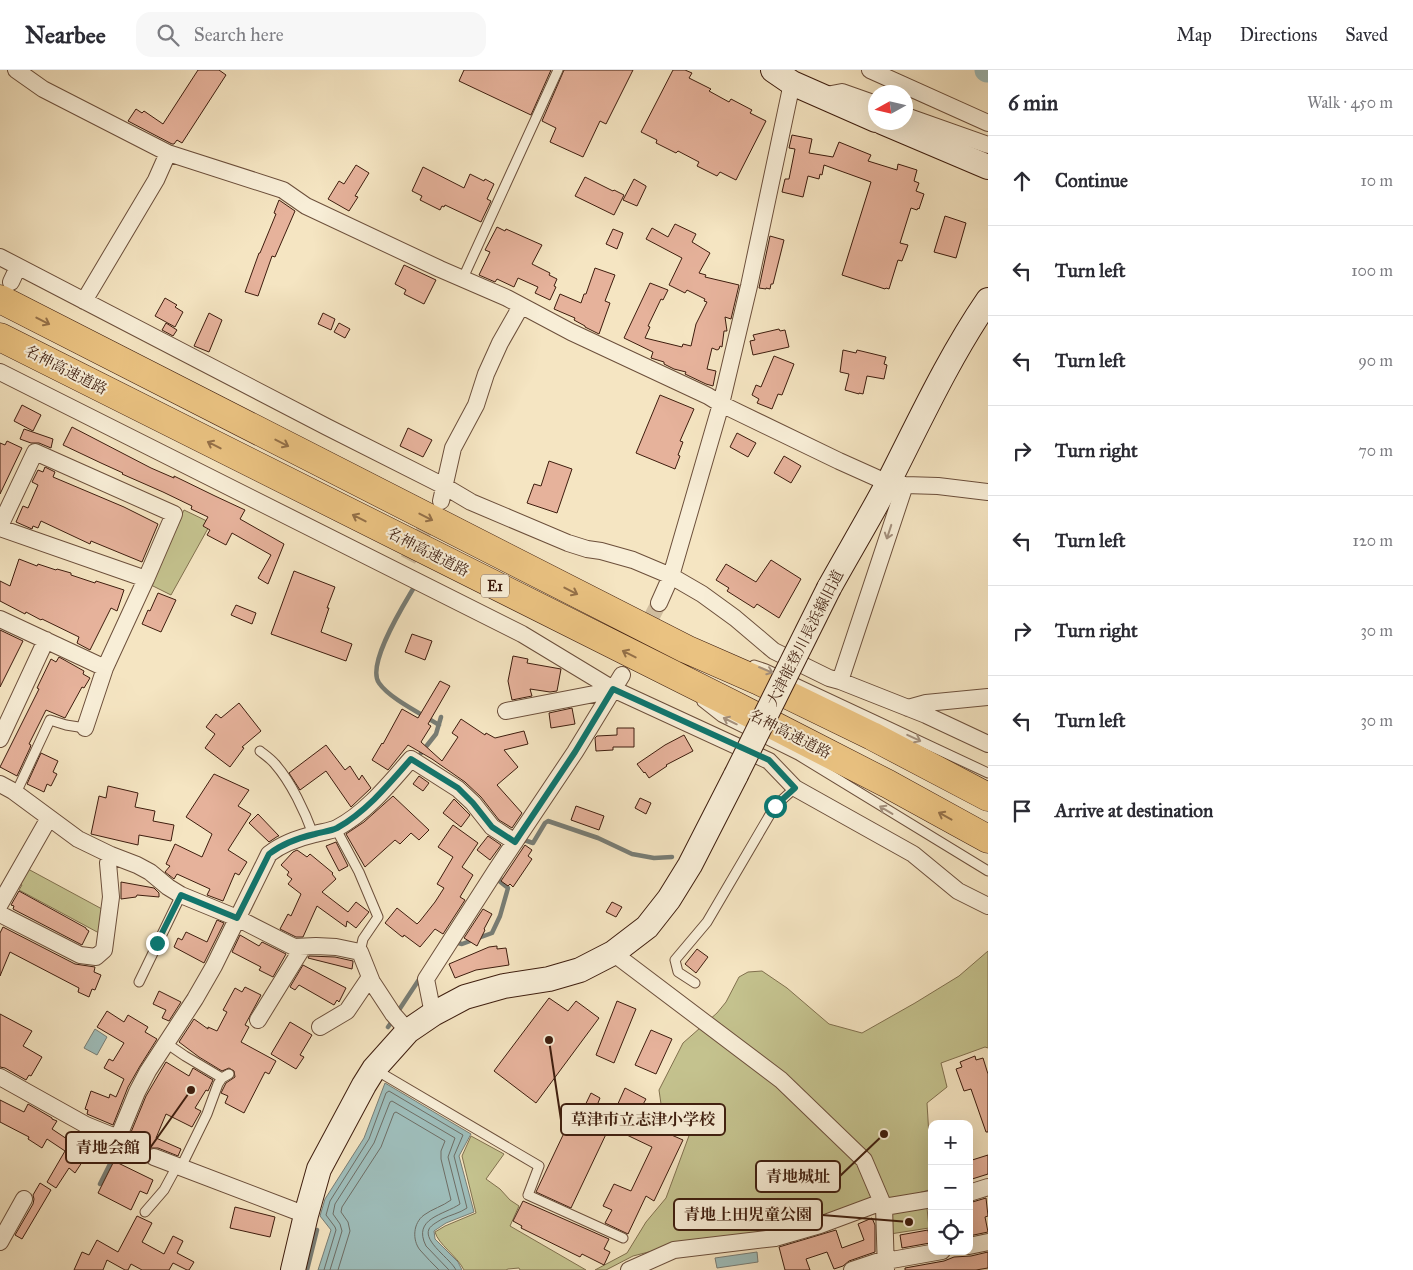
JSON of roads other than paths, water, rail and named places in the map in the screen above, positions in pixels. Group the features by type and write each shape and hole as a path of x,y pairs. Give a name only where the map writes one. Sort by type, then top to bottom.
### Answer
{"highway":[{"name":"名神高速道路","path":"6,291 654,633 872,736 988,797"},
{"name":"名神高速道路","path":"0,337 732,704 880,780 988,839"}],"street":[{"path":"16,70 43,89 168,153 283,190 306,206 440,269 507,298 571,332 708,396 839,461 896,484 938,486 988,492"},
{"path":"870,70 988,123"},
{"path":"659,603 671,576 721,404 749,286 783,76 820,96 868,117"},
{"path":"820,96 842,92 868,101"},
{"path":"913,118 988,145"},
{"path":"901,130 988,167"},
{"path":"84,301 156,180 168,153"},
{"path":"0,257 335,432 442,493 471,502 568,542 633,560 671,576 702,594 735,618 774,651 829,678 908,708 988,744"},
{"path":"6,291 18,267"},
{"name":"大津能登川長浜線旧道","path":"293,1270 319,1169 374,1069 408,1031 433,1014 465,997 504,986 549,979 580,970 613,953 647,927 669,899 690,865 829,588 896,484 940,380 988,300"},
{"path":"442,493 453,448 476,405 486,374 500,343 521,306"},
{"path":"0,372 319,533 405,566 522,634 769,760 795,788 913,854 958,891 988,906"},
{"path":"85,728 105,668 146,579 174,514 35,452 0,527 146,579"},
{"path":"840,681 896,484"},
{"path":"0,619 105,668"},
{"path":"0,739 46,640"},
{"path":"506,711 594,694 617,682"},
{"path":"433,1014 426,979 575,752 617,682"},
{"path":"908,708 926,703 988,698"},
{"path":"0,1078 86,1125 118,1138 148,1071 214,966 269,854 291,840 336,829 353,817 383,790 411,759 458,788 492,827 515,842"},
{"path":"0,784 16,793 78,839 150,872 181,895 237,918 294,947 336,947 360,952 370,977 393,1014 408,1031"},
{"path":"0,904 49,818"},
{"path":"0,914 80,955 96,957 104,950 111,897 108,863 110,855"},
{"path":"258,1020 303,947"},
{"path":"613,953 781,1080 864,1160 883,1205 886,1266"},
{"path":"320,1027 347,1011 370,977"},
{"path":"154,1157 306,1215"},
{"path":"973,1192 988,1187"},
{"path":"0,1242 24,1199"},
{"path":"638,1268 674,1250 775,1238 883,1205 928,1199"},
{"path":"973,1245 988,1242"},
{"path":"852,1270 876,1262 886,1266 928,1255"}],"lane":[{"path":"463,278 558,70"},
{"path":"654,633 719,654"},
{"path":"747,663 766,669 988,773"},
{"path":"654,666 721,716 798,755 988,871"},
{"path":"16,793 50,720 85,728"},
{"path":"260,751 274,763 285,778 306,814 313,834"},
{"path":"695,982 678,972 675,960 707,922 775,806 795,788"},
{"path":"336,829 359,872 378,917 363,939 360,952"},
{"path":"139,982 181,895"},
{"path":"145,1212 164,1190 179,1167 225,1076 185,1056 166,1043"},
{"path":"374,1069 539,1166 528,1195 623,1238"},
{"path":"118,1138 154,1157"}],"water":[{"path":"95,1029 107,1037 97,1055 84,1048"},
{"path":"385,1083 471,1134 459,1156 474,1212 446,1223 434,1231 435,1239 458,1262 462,1270 318,1270 331,1230 320,1216 325,1199 364,1138"},
{"path":"757,1252 758,1262 717,1268 715,1258"}],"waterway":[{"path":"413,589 387,636 377,663 376,674 379,683 391,695 439,725"},
{"path":"421,753 436,734 441,717"},
{"path":"522,843 524,840 533,843 548,821 598,838 632,854 654,858 672,857"},
{"path":"454,942 462,944 492,933 500,916 508,888 498,880 500,877"},
{"path":"397,1013 420,978"},
{"path":"388,1027 393,1020"},
{"path":"100,1184 121,1142"},
{"path":"307,1270 317,1230"}],"tunnel":[{"path":"408,560 435,511"},
{"path":"628,662 659,603"}],"place":[{"name":"草津市立志津小学校","path":"549,1040"},
{"name":"青地会館","path":"191,1090"},
{"name":"青地城址","path":"884,1134"},
{"name":"青地上田児童公園","path":"909,1222"}]}
